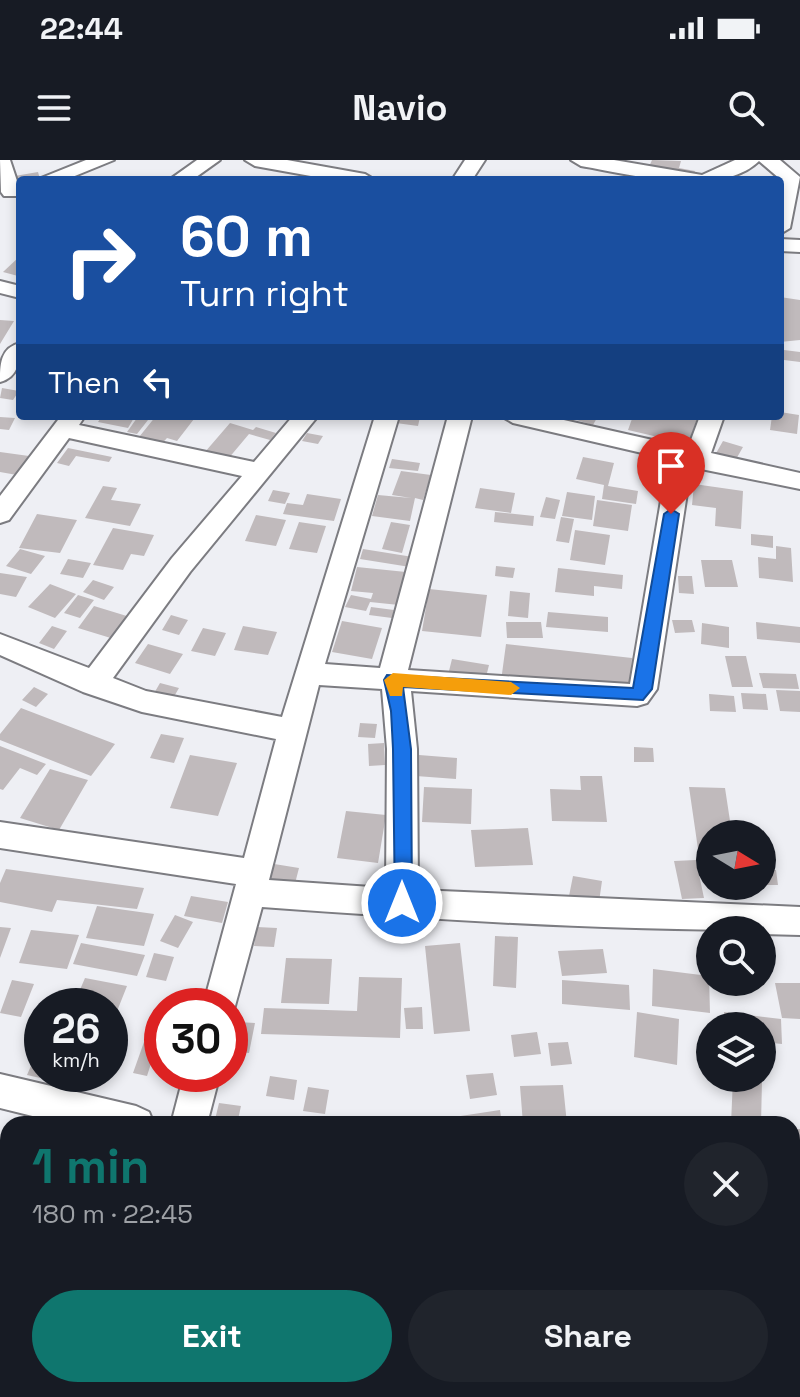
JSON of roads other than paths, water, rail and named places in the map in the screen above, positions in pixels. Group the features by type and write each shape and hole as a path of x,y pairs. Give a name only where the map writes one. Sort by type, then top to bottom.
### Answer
{"street":[{"path":"0,160 10,192"},
{"path":"58,176 104,160"},
{"path":"185,176 210,160"},
{"path":"255,160 343,176"},
{"path":"581,160 674,176"},
{"path":"716,176 750,160"},
{"path":"768,160 790,177 784,208"},
{"path":"0,375 16,355"},
{"path":"93,684 258,471 303,420"},
{"path":"224,988 308,674 386,420"},
{"path":"402,903 402,749 400,711 393,680 459,420"},
{"path":"530,420 800,481"},
{"path":"308,674 637,695 643,689 688,458 710,420"},
{"path":"0,514 68,422 258,471"},
{"path":"0,644 93,684 153,704 293,731"},
{"path":"0,835 251,882 402,903 800,921"},
{"path":"0,1091 103,1116"},
{"path":"191,1116 197,1092"}]}
